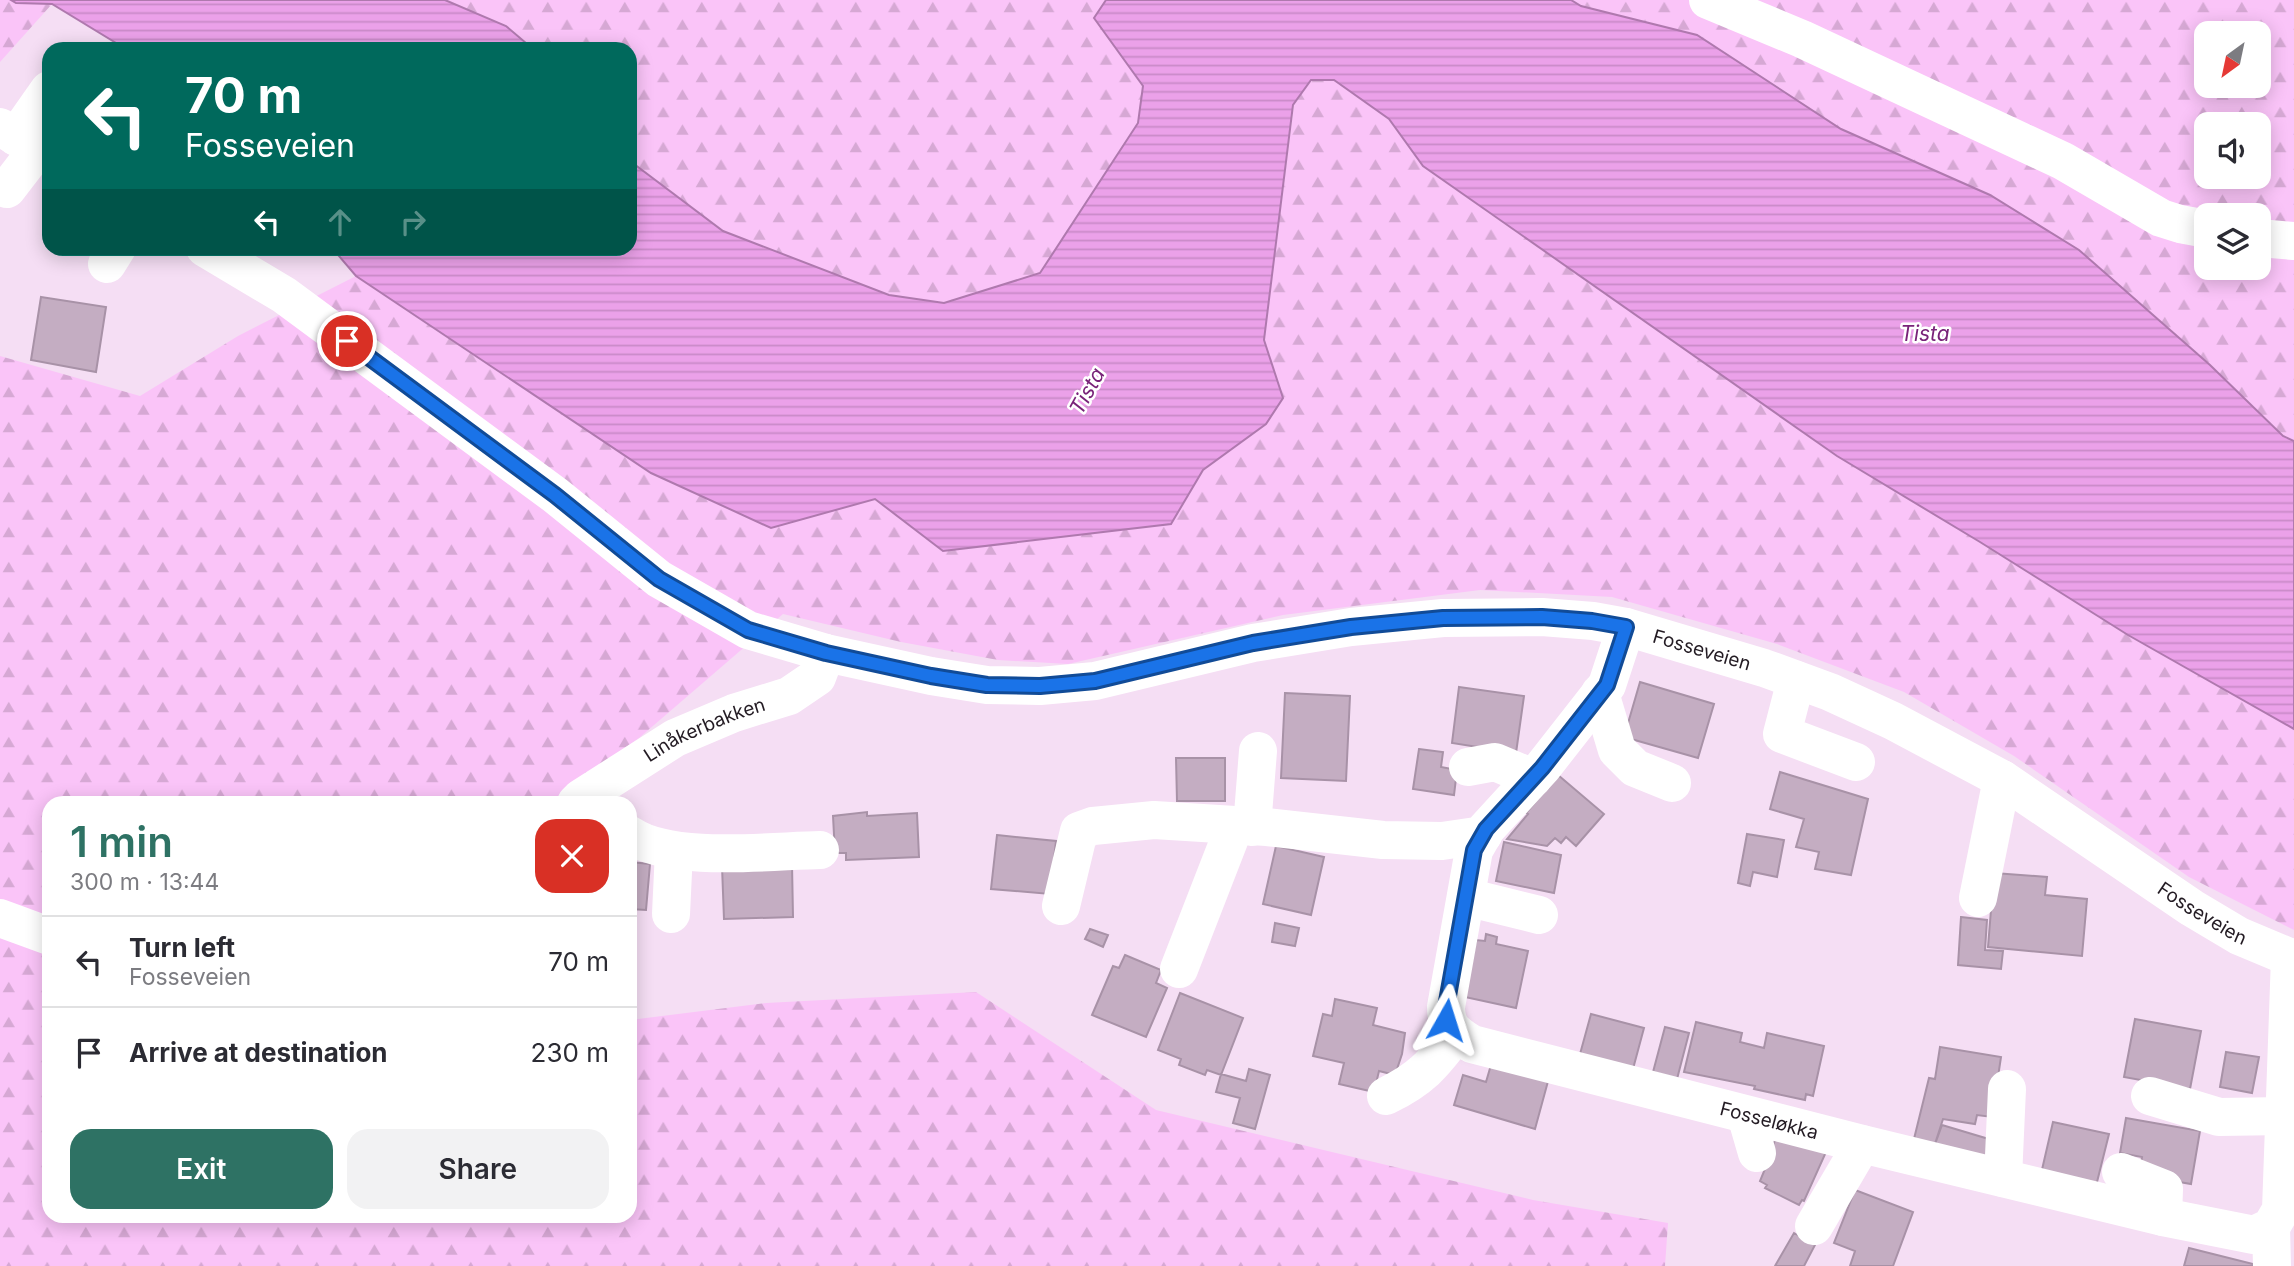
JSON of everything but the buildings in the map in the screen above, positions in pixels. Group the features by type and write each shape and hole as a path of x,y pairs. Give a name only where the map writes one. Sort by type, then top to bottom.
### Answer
{"street":[{"path":"1708,0 1802,38 2063,161 2161,218 2194,227"},
{"path":"0,186 6,189 42,106"},
{"path":"2271,239 2294,241"},
{"name":"Fosseveien","path":"218,256 295,303 555,495 659,579 748,630 826,653 931,676 987,685 1040,686 1095,681 1253,643 1443,618 1542,617 1626,627 1764,668 1830,692 1893,721 2002,779 2192,908 2239,936 2292,958"},
{"path":"1386,1096 1408,1086 1432,1067 1456,1034 1446,1020 1446,1007 1474,850 1483,835 1607,685 1626,627"},
{"name":"Linåkerbakken","path":"593,796 675,738 734,713 789,696 817,677 826,653"},
{"path":"1796,680 1783,734 1856,762"},
{"path":"1600,693 1617,750 1635,768 1672,783"},
{"path":"1179,968 1244,826 1258,751"},
{"path":"1468,767 1495,762 1532,778"},
{"path":"1978,898 2002,779"},
{"path":"1060,906 1079,831 1093,825 1154,820 1383,840 1442,842 1483,835"},
{"path":"637,840 661,849 685,853 820,850"},
{"path":"671,914 674,851"},
{"path":"1466,897 1539,915"},
{"path":"0,918 42,933"},
{"path":"2272,1266 2271,1227 2281,1210 2292,958"},
{"name":"Fosseløkka","path":"1456,1034 1472,1044 1493,1051 1743,1105 1861,1144 2163,1217 2254,1235 2271,1227"},
{"path":"2003,1178 2007,1089"},
{"path":"2150,1096 2219,1117 2285,1116"},
{"path":"1743,1105 1757,1153"},
{"path":"1814,1226 1861,1144"},
{"path":"2121,1172 2164,1189 2163,1217"}],"green space":[{"path":"0,0 52,4 0,62"},
{"path":"445,0 1106,0 1094,18 1143,86 1138,123 1040,273 944,303 889,295 723,231 637,166 637,42 525,42 506,26"},
{"path":"1571,0 2294,0 2294,441 2283,436 2210,365 2079,251 1990,195 1841,129 1697,35 1581,6"},
{"path":"1311,80 1334,80 1389,119 1423,166 1837,456 2128,635 2294,729 2294,930 2189,877 2014,756 1904,692 1777,644 1612,597 1480,590 1283,615 1068,664 998,660 901,642 783,614 639,738 559,796 42,796 42,1223 637,1223 637,1019 766,1003 976,992 1156,1110 1533,1200 1668,1223 1665,1266 0,1266 0,356 140,396 238,336 356,276 651,473 771,528 875,499 943,551 1170,524 1203,470 1266,424 1283,399 1264,340 1294,105"}],"water":[{"path":"11,0 445,0 506,26 525,42 114,42 52,4 16,3"},
{"name":"Tista","path":"1106,0 1571,0 1581,6 1697,35 1841,129 1990,195 2079,250 2210,365 2283,436 2294,441 2294,729 2128,635 1837,456 1423,166 1389,119 1334,80 1311,80 1293,105 1264,340 1283,398 1266,424 1203,470 1171,524 943,551 875,499 771,528 651,473 356,276 339,256 637,256 637,166 723,231 889,295 944,303 1040,273 1138,123 1143,86 1094,18"}],"route":[{"path":"347,341 555,495 659,579 748,630 826,653 987,685 1040,686 1095,681 1253,643 1351,627 1443,618 1542,617 1626,627 1607,685 1542,768 1486,829 1474,850 1446,1007 1446,1020"}]}
